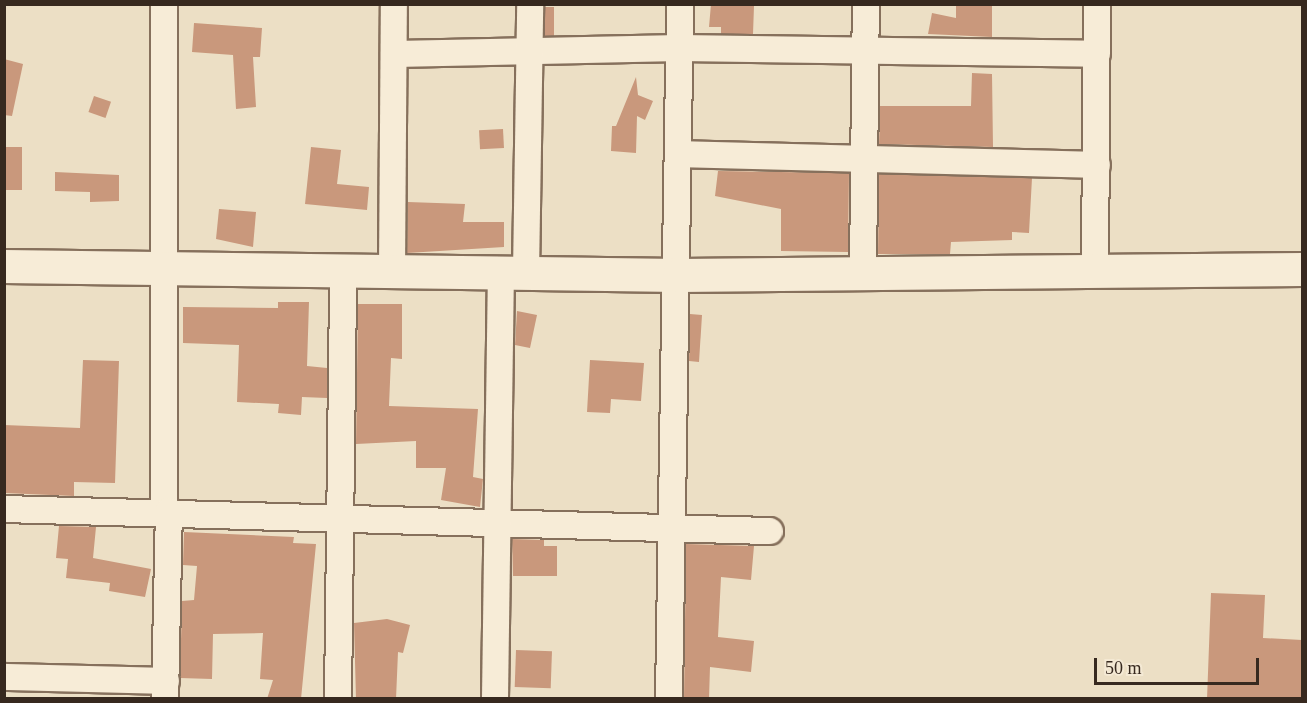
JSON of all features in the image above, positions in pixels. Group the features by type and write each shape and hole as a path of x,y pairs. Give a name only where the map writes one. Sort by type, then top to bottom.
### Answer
{"main road":[{"path":"4,267 679,275 1302,269"}],"street":[{"path":"4,677 165,690 167,511 162,269 164,4"},
{"path":"393,272 394,4"},
{"path":"495,699 499,521 529,51 530,4"},
{"path":"669,699 679,275 680,4"},
{"path":"863,274 866,4"},
{"path":"1095,271 1097,4"},
{"path":"395,54 680,48 1097,54"},
{"path":"680,154 1097,165"},
{"path":"338,699 343,271"},
{"path":"4,509 167,511 770,531"}],"building":[{"path":"711,4 754,6 753,34 721,34 721,27 709,27"},
{"path":"956,5 992,5 992,37 928,34 932,13 956,18"},
{"path":"545,7 554,7 554,36 545,36"},
{"path":"194,23 262,28 260,57 253,57 256,107 236,109 233,55 192,52"},
{"path":"4,59 23,64 12,116 4,115"},
{"path":"972,73 992,74 993,147 879,144 880,106 971,106"},
{"path":"636,77 638,95 653,101 645,120 637,116 636,153 611,151 612,126 616,126"},
{"path":"94,96 111,102 105,118 88,112"},
{"path":"503,129 504,148 480,149 479,130"},
{"path":"4,147 22,147 22,190 4,190"},
{"path":"311,147 341,150 337,184 369,187 367,210 305,204"},
{"path":"718,171 849,173 848,252 781,251 781,209 715,196"},
{"path":"55,172 119,175 119,201 90,202 90,192 55,191"},
{"path":"879,174 1032,178 1029,233 1012,232 1012,240 951,242 950,254 878,254"},
{"path":"408,202 465,204 463,222 504,222 504,247 407,253"},
{"path":"219,209 256,212 253,247 216,239"},
{"path":"278,302 309,302 307,366 327,368 327,398 302,397 301,415 278,413 279,404 237,402 239,345 183,343 183,307 278,308"},
{"path":"358,304 402,304 402,359 391,358 389,406 478,409 473,477 483,479 480,507 441,500 446,468 416,468 416,441 356,444"},
{"path":"517,311 537,315 530,348 515,345"},
{"path":"690,314 702,315 699,362 689,361"},
{"path":"83,360 119,361 115,483 74,482 74,496 4,493 4,425 80,428"},
{"path":"590,360 644,363 641,401 611,399 610,413 587,412"},
{"path":"59,526 96,527 93,558 151,569 145,597 109,591 110,583 66,578 68,559 56,558"},
{"path":"184,532 294,537 293,543 316,544 301,699 267,699 273,680 260,679 263,633 213,634 212,679 180,678 182,601 194,600 197,566 183,565"},
{"path":"512,539 544,540 544,546 557,546 557,576 513,576"},
{"path":"686,544 754,546 751,580 721,577 718,637 754,641 751,672 710,667 709,699 684,699"},
{"path":"1211,593 1265,595 1263,638 1302,640 1302,699 1207,699"},
{"path":"387,619 410,625 403,653 398,652 396,699 356,699 354,623"},
{"path":"516,650 552,651 551,688 515,687"}]}
